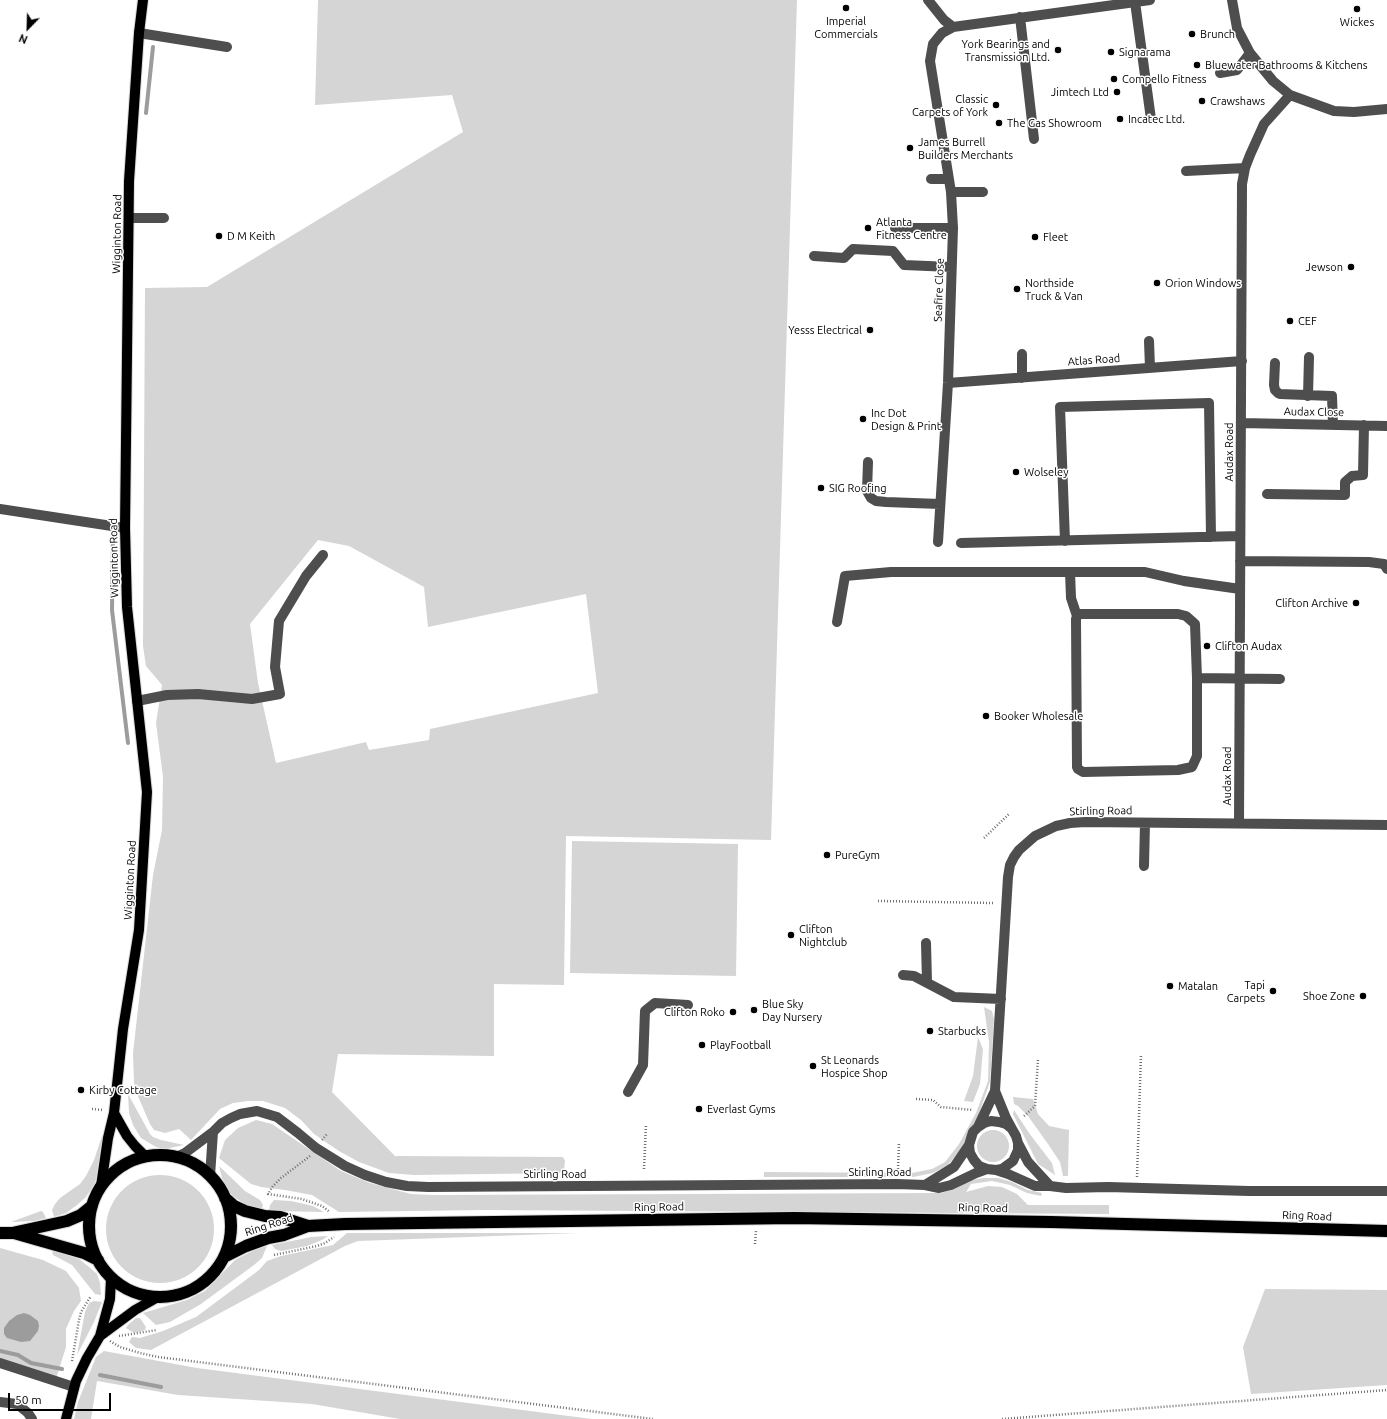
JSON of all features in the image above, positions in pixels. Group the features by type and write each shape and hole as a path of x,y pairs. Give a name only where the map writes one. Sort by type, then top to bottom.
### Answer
{"highway":[{"path":"161,1155 176,1157 194,1164 216,1182 225,1198 230,1212 230,1243 224,1257 212,1275 197,1287 178,1295 158,1297 136,1293 125,1288 112,1278 98,1260 91,1243 89,1224 92,1206 101,1186 121,1167 133,1160 146,1157 161,1155"},
{"name":"Ring Road","path":"225,1198 234,1206 245,1211 265,1216 280,1217 308,1226"},
{"path":"0,1233 67,1221 81,1215 92,1206"},
{"name":"Ring Road","path":"224,1257 246,1246 308,1226 345,1224 794,1218 1051,1222 1387,1231"},
{"path":"12,1232 84,1253 98,1260"}],"main road":[{"name":"Wigginton Road","path":"101,1186 108,1138 114,1113 123,1030 139,930 147,792 126,607 125,528 130,181 139,33 143,0"},
{"path":"114,1113 135,1146 146,1157"},
{"path":"66,1419 75,1384 87,1358 100,1336 110,1299 112,1278"},
{"path":"100,1336 135,1310 158,1297"}],"street":[{"path":"928,0 944,20 954,27 1118,2 1150,0"},
{"path":"1232,0 1237,28 1250,53 1273,81 1290,95 1334,111 1354,112 1387,109"},
{"path":"1135,2 1151,119"},
{"path":"1020,17 1034,139"},
{"name":"Seafire Close","path":"938,542 948,383 953,228 951,192 930,61 933,44 942,33 954,27"},
{"path":"139,33 227,47"},
{"path":"1220,74 1236,70 1250,53"},
{"name":"Audax Road","path":"1238,823 1242,184 1245,168 1264,124 1290,95"},
{"path":"1186,171 1245,168"},
{"path":"931,179 948,179"},
{"path":"951,192 983,192"},
{"path":"129,218 164,218"},
{"path":"895,228 953,228"},
{"path":"814,256 844,258 853,249 893,251 904,265 951,268"},
{"path":"1149,341 1150,368"},
{"path":"1022,354 1022,378"},
{"path":"1308,396 1310,357"},
{"name":"Atlas Road","path":"948,383 1242,361"},
{"path":"1275,363 1274,385 1275,390 1278,393 1308,396 1332,396 1333,425"},
{"path":"1065,541 1060,407 1209,403 1211,537"},
{"name":"Audax Close","path":"1241,423 1387,426"},
{"path":"1267,494 1345,495 1345,482 1352,476 1363,475 1364,425"},
{"path":"868,462 867,491 871,498 876,501 940,504"},
{"path":"0,509 125,528"},
{"path":"962,543 1240,536"},
{"path":"137,701 168,695 198,694 252,700 280,694 275,667 279,622 306,576 323,555"},
{"path":"1240,561 1369,562 1384,564 1387,568"},
{"path":"837,622 845,576 892,572 1145,572 1184,581 1240,589"},
{"path":"1070,572 1070,598 1077,616 1077,767 1080,771 1178,770 1192,767 1197,756 1195,624 1186,616 1178,614 1080,614 1077,616"},
{"path":"1197,678 1280,680"},
{"name":"Stirling Road","path":"978,1127 995,1091 1008,877 1010,865 1019,850 1035,836 1056,826 1085,822 1387,825"},
{"path":"1144,866 1145,823"},
{"path":"926,943 927,982"},
{"path":"903,975 914,976 954,997 1001,999"},
{"path":"628,1092 643,1065 645,1011 655,1003 688,1005"},
{"name":"Stirling Road","path":"995,1091 1012,1129"},
{"name":"Stirling Road","path":"176,1157 185,1153 213,1132 222,1123 240,1114 257,1111 277,1118 298,1132 316,1148 344,1166 386,1182 407,1186 925,1184 939,1188 951,1185 976,1173 991,1170"},
{"path":"1050,1186 1028,1162 1012,1129 1006,1124 991,1121 984,1123 973,1132 969,1145 970,1153 980,1166 1034,1186 1066,1188 1249,1191 1387,1191"},
{"path":"210,1176 213,1132"},
{"path":"991,1170 1002,1169 1013,1161 1018,1150 1018,1143"},
{"name":"Stirling Road","path":"925,1184 954,1167 969,1145"},
{"path":"0,1363 75,1384"},
{"path":"0,1402 17,1404 28,1412 32,1419"}],"path":[{"path":"984,838 1009,814"},
{"path":"878,901 994,903"},
{"path":"1136,1188 1141,1054"},
{"path":"1024,1116 1035,1106 1038,1059"},
{"path":"916,1099 933,1100 941,1107 973,1110"},
{"path":"644,1169 646,1124"},
{"path":"274,1255 325,1243 332,1239 345,1224 322,1206 302,1200 268,1194 273,1186 312,1154 327,1134"},
{"path":"898,1169 899,1142"},
{"path":"75,1384 72,1364 77,1327 81,1312 91,1296"},
{"path":"100,1336 123,1336 157,1330"},
{"path":"100,1336 120,1347 158,1357 653,1419"},
{"path":"1002,1419 1387,1390"}],"shaded area":[{"path":"318,0 797,0 771,840 566,836 564,985 494,984 494,1056 338,1054 332,1092 396,1157 563,1157 565,1161 564,1170 560,1173 414,1175 389,1173 359,1162 339,1151 314,1134 301,1120 285,1108 263,1101 233,1103 220,1109 191,1140 179,1129 165,1133 154,1130 137,1094 134,1083 133,1053 153,875 162,830 163,777 156,723 162,685 146,666 143,646 145,288 207,287 463,132 452,95 315,105","holes":["318,540 349,546 424,587 428,627 586,594 598,693 430,729 429,740 369,750 366,742 276,763 258,683 250,624"]},
{"path":"572,841 738,844 736,976 570,973"},
{"path":"984,1007 992,1011 994,1019 990,1082 978,1116 962,1148 948,1165 933,1173 913,1177 764,1177 764,1172 912,1173 932,1169 945,1162 959,1144 976,1113 988,1081 989,1042"},
{"path":"978,1037 983,1049 980,1084 973,1102 964,1101 973,1076"},
{"path":"128,1094 153,1137 184,1145 165,1149 156,1147 141,1138 133,1125 129,1113"},
{"path":"1013,1097 1033,1099 1038,1114 1049,1126 1069,1130 1068,1176 1063,1176 1060,1162 1028,1116 1014,1104"},
{"path":"1014,1110 1029,1133 1052,1163 1055,1175 1038,1164 1013,1114"},
{"path":"256,1120 272,1124 341,1171 370,1183 411,1194 941,1193 955,1189 972,1180 998,1178 1012,1182 1028,1190 1042,1193 1041,1196 1027,1193 1010,1185 992,1181 971,1184 966,1192 988,1186 1002,1187 1017,1194 1028,1205 1109,1205 1109,1214 485,1210 339,1212 312,1195 251,1184 219,1158 225,1140 238,1128"},
{"path":"993,1130 999,1131 1006,1137 1009,1146 1008,1152 1002,1159 993,1162 987,1161 980,1155 977,1146 978,1140 984,1133"},
{"path":"102,1136 103,1153 100,1169 94,1185 86,1197 77,1205 66,1213 54,1217 52,1210 55,1204 60,1198 80,1184 86,1176 94,1160"},
{"path":"219,1166 245,1191 260,1200 263,1205 262,1209 246,1205 233,1196 224,1186"},
{"path":"160,1175 181,1179 198,1191 210,1208 214,1229 210,1250 198,1267 181,1279 160,1283 139,1279 122,1267 110,1250 106,1229 110,1208 122,1191 139,1179"},
{"path":"274,1200 291,1201 313,1206 324,1212 269,1211 270,1205"},
{"path":"41,1211 46,1218 34,1221 11,1222"},
{"path":"347,1233 578,1233 358,1241 345,1246 151,1350 136,1348 129,1342 132,1337 140,1338 163,1331 196,1317 259,1270 267,1261 281,1256 333,1245"},
{"path":"328,1236 307,1246 281,1251 275,1249 272,1245 311,1237"},
{"path":"267,1246 262,1258 254,1265 201,1304 170,1322 156,1325 143,1313 187,1300 205,1291 235,1260 254,1250"},
{"path":"0,1248 43,1260 66,1271 79,1288 81,1301 74,1311 66,1329 66,1347 54,1385 0,1366"},
{"path":"52,1250 79,1259 97,1274 100,1283 101,1295 95,1294 72,1265 53,1255"},
{"path":"1265,1289 1387,1290 1387,1385 1251,1394 1243,1347"},
{"path":"94,1301 102,1302 94,1322 77,1355 85,1312 89,1303"},
{"path":"24,1313 30,1315 38,1321 38,1331 30,1341 21,1342 7,1338 4,1334 4,1328 9,1321 17,1315"},
{"path":"136,1318 140,1318 146,1327 145,1330 134,1333 126,1328"},
{"path":"104,1351 197,1368 592,1419 400,1419 312,1404 178,1395 97,1381 91,1419 74,1419 78,1402 96,1357"}],"waterway":[{"path":"146,113 153,47"},
{"path":"113,534 112,610 128,743"},
{"path":"0,1351 18,1355 31,1363 62,1369"},
{"path":"100,1375 161,1387"}],"place":[{"name":"Imperial Commercials","path":"846,8"},
{"name":"Wickes","path":"1357,9"},
{"name":"Brunch","path":"1192,34"},
{"name":"York Bearings and Transmission Ltd.","path":"1058,50"},
{"name":"Signarama","path":"1111,52"},
{"name":"Bluewater Bathrooms & Kitchens","path":"1197,65"},
{"name":"Compello Fitness","path":"1114,79"},
{"name":"Jimtech Ltd","path":"1117,92"},
{"name":"Crawshaws","path":"1202,101"},
{"name":"Classic Carpets of York","path":"996,105"},
{"name":"Incatec Ltd.","path":"1120,119"},
{"name":"The Gas Showroom","path":"999,123"},
{"name":"James Burrell Builders Merchants","path":"910,148"},
{"name":"Atlanta Fitness Centre","path":"868,228"},
{"name":"D M Keith","path":"219,236"},
{"name":"Fleet","path":"1035,237"},
{"name":"Jewson","path":"1351,267"},
{"name":"Orion Windows","path":"1157,283"},
{"name":"Northside Truck & Van","path":"1017,289"},
{"name":"CEF","path":"1290,321"},
{"name":"Yesss Electrical","path":"870,330"},
{"name":"Inc Dot Design & Print","path":"863,419"},
{"name":"Wolseley","path":"1016,472"},
{"name":"SIG Roofing","path":"821,488"},
{"name":"Clifton Archive","path":"1356,603"},
{"name":"Clifton Audax","path":"1207,646"},
{"name":"Booker Wholesale","path":"986,716"},
{"name":"PureGym","path":"827,855"},
{"name":"Clifton Nightclub","path":"791,935"},
{"name":"Matalan","path":"1170,986"},
{"name":"Tapi Carpets","path":"1273,991"},
{"name":"Shoe Zone","path":"1363,996"},
{"name":"Blue Sky Day Nursery","path":"754,1010"},
{"name":"Clifton Roko","path":"733,1012"},
{"name":"Starbucks","path":"930,1031"},
{"name":"PlayFootball","path":"702,1045"},
{"name":"St Leonards Hospice Shop","path":"813,1066"},
{"name":"Kirby Cottage","path":"81,1090"},
{"name":"Everlast Gyms","path":"699,1109"}]}
